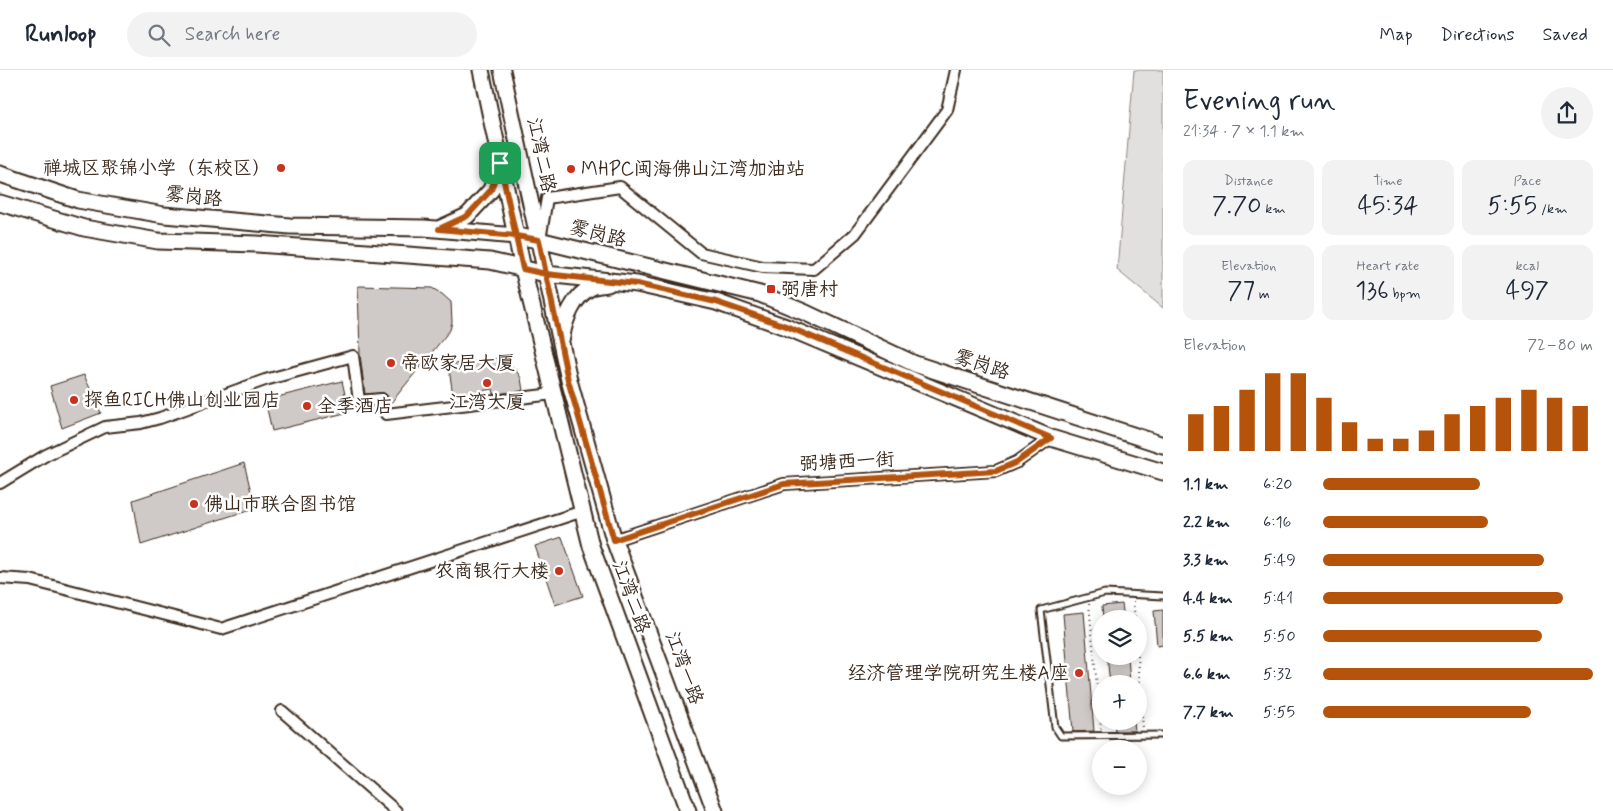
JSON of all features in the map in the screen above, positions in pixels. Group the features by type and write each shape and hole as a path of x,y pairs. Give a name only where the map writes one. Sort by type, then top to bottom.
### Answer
{"main road":[{"name":"江湾二路","path":"481,70 523,269 591,546 688,811"},
{"name":"江湾二路","path":"502,70 568,380 614,540"},
{"path":"439,229 467,216 491,190 500,163"},
{"name":"雾岗路","path":"0,174 78,200 164,215 290,226 439,229 539,240 760,294 806,313 915,364 1163,445"},
{"name":"雾岗路","path":"0,203 84,228 158,241 257,244 490,261 546,274 637,284 716,302 786,326 1051,438 1163,472"},
{"path":"561,346 564,323 574,302 591,287 617,282"},
{"name":"江湾一路","path":"614,540 716,811"}],"street":[{"path":"539,240 547,198 620,187 701,254 763,268 814,269 855,234 947,110 956,70"},
{"path":"0,483 46,455 105,428 141,423 160,418 265,380 353,356 359,401 381,399 386,414 553,394"},
{"name":"弼塘西一街","path":"614,540 784,484 996,471 1017,462 1051,438"},
{"path":"0,578 30,580 221,629 583,512"},
{"path":"282,711 396,811"}],"lane":[{"path":"1163,596 1105,593 1041,610 1055,727 1061,736 1163,735"}],"path":[{"path":"1133,594 1134,610"},
{"path":"1088,597 1102,735"},
{"path":"1139,665 1144,735"}],"shaded area":[{"path":"1134,70 1163,70 1163,308 1117,270"}],"building":[{"name":"帝欧家居大厦","path":"358,286 432,288 451,302 452,322 450,330 390,404 388,396 384,393 365,394 360,354"},
{"name":"江湾大厦","path":"499,358 515,369 521,378 523,391 494,394 493,389 453,395 449,369 454,364"},
{"name":"探鱼RICH佛山创业园店","path":"84,375 101,413 62,428 50,386"},
{"name":"全季酒店","path":"342,381 349,412 272,431 265,400"},
{"name":"佛山市联合图书馆","path":"244,463 255,508 141,545 133,500"},
{"name":"农商银行大楼","path":"562,537 583,596 555,605 535,546"},
{"path":"1122,604 1123,610 1102,610 1102,606"},
{"path":"1163,610 1163,645 1157,646 1154,611"},
{"name":"经济管理学院研究生楼A座","path":"1084,612 1092,707 1092,730 1094,731 1073,732 1063,614"},
{"path":"1108,665 1129,665 1129,675 1109,675"},
{"path":"1115,730 1135,731 1115,731"}],"place":[{"name":"禅城区聚锦小学（东校区）","path":"281,168"},
{"name":"MHPC闽海佛山江湾加油站","path":"571,169"},
{"name":"弼唐村","path":"771,289"},
{"name":"帝欧家居大厦","path":"391,363"},
{"name":"江湾大厦","path":"487,383"},
{"name":"探鱼RICH佛山创业园店","path":"74,400"},
{"name":"全季酒店","path":"307,406"},
{"name":"佛山市联合图书馆","path":"194,504"},
{"name":"农商银行大楼","path":"559,571"},
{"name":"经济管理学院研究生楼A座","path":"1079,673"}],"route":[{"path":"500,163 491,190 467,216 439,229 516,236 539,240 546,274 637,284 716,302 786,326 893,373 1051,438 1017,462 996,471 784,484 614,540 568,380 546,274 523,269 516,236 500,163"}]}
